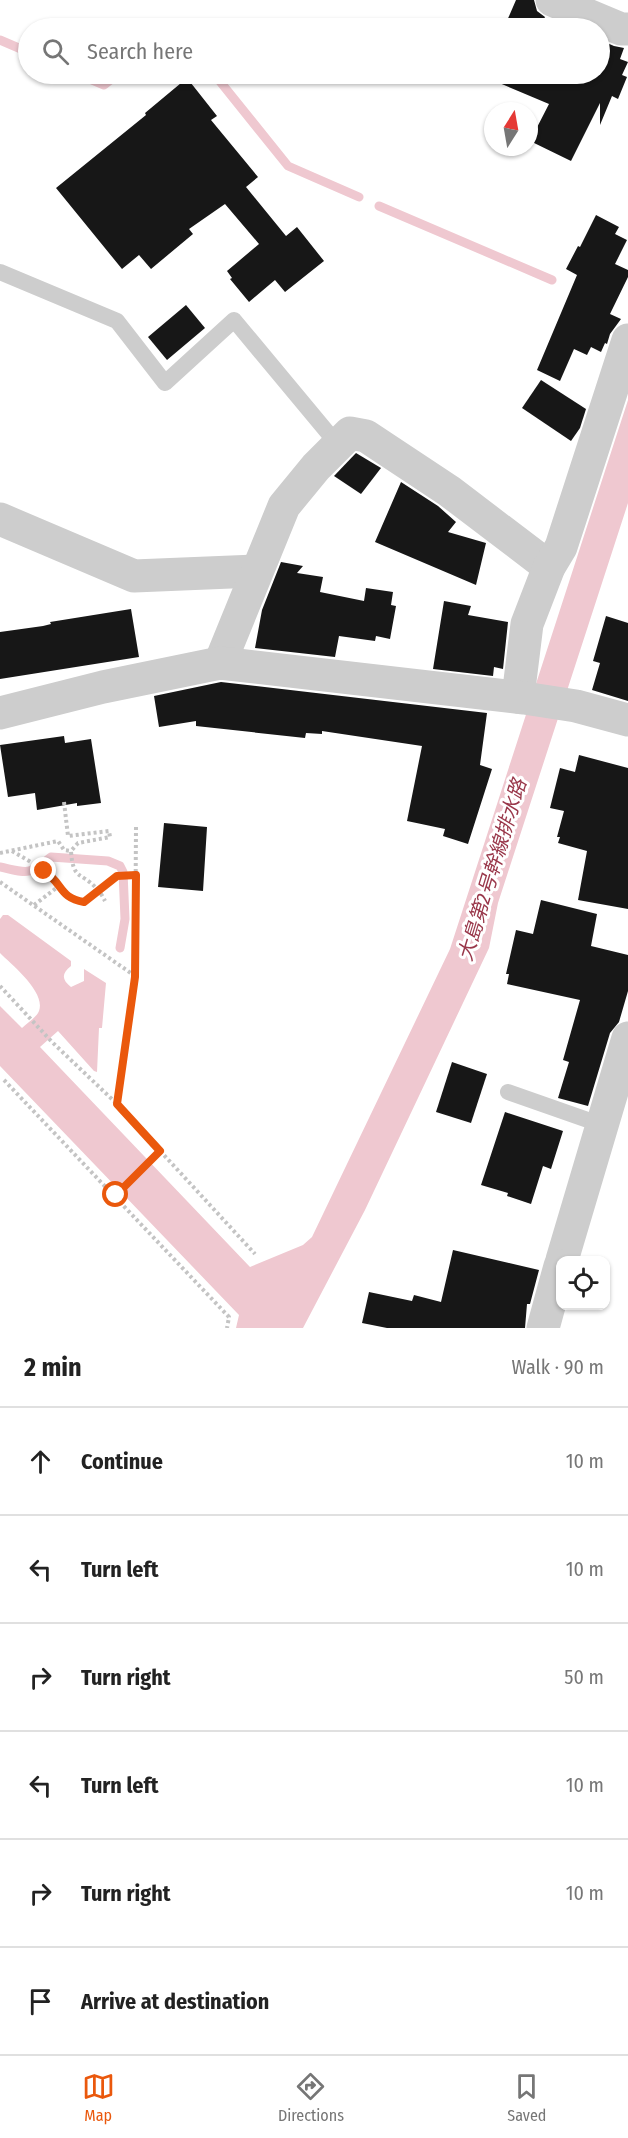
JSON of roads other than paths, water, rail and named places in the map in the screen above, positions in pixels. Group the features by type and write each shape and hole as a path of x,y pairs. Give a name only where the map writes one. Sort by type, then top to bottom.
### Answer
{"street":[{"path":"552,0 595,18"},
{"path":"610,24 628,29"},
{"path":"521,697 528,624 549,567 561,547 628,340"},
{"path":"220,663 284,506 316,466 350,433 366,436 449,491 549,567"},
{"path":"0,519 134,576 256,571"},
{"path":"0,713 103,687 220,663 521,697 576,706 628,720"},
{"path":"563,1256 628,1038"},
{"path":"545,1327 556,1285"}],"lane":[{"path":"0,272 117,321 165,383 234,320 339,445"},
{"path":"508,1092 602,1125"}],"water":[{"name":"大島第2号幹線排水路","path":"628,400 628,503 498,903 489,948 365,1210 303,1328 236,1328 239,1315 0,1066 0,1006 22,1028 38,1014 40,1004 38,996 27,979 0,953 0,919 3,915 8,915 71,961 71,966 64,977 71,987 84,981 84,969 106,983 102,1028 99,1028 97,1072 58,1031 40,1047 250,1267 303,1245 312,1237 450,949"}],"waterway":[{"path":"0,40 18,48"},
{"path":"102,84 105,84"},
{"path":"222,84 288,166 359,197"},
{"path":"379,206 552,280"},
{"path":"0,867 27,871 51,857 108,861 120,866 123,872 125,919 120,948"}]}
